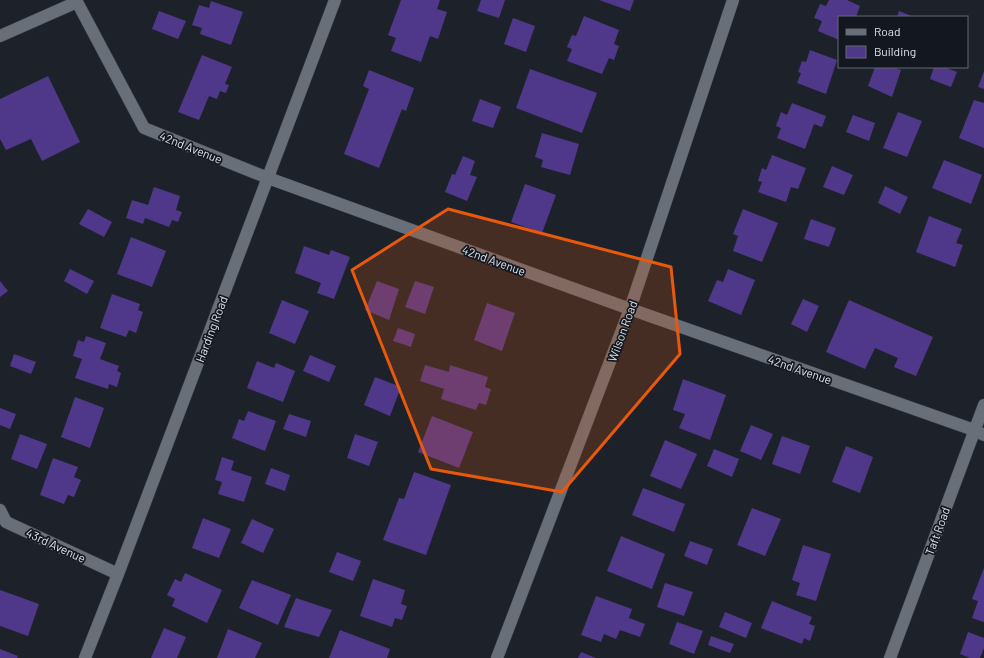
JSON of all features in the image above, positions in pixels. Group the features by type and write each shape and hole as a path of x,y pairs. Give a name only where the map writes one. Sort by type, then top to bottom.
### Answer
{"street":[{"name":"Harding Road","path":"85,658 335,0"},
{"name":"Wilson Road","path":"497,658 630,310 733,0"},
{"name":"42nd Avenue","path":"76,1 144,128 268,178 630,310 979,433"},
{"path":"0,36 76,1"},
{"name":"Taft Road","path":"890,658 979,433 984,405"},
{"name":"43rd Avenue","path":"0,510 6,522 118,574"}],"highlighted area":[{"path":"448,209 671,267 680,354 562,492 431,469 352,270"}],"building":[{"path":"401,0 440,0 437,9 447,12 438,39 430,36 421,62 391,51 396,38 388,35"},
{"path":"481,0 505,0 499,18 477,11"},
{"path":"599,0 634,0 630,11"},
{"path":"829,0 847,0 860,6 856,16 838,16 838,40 818,31 822,21 814,18 820,4 826,6"},
{"path":"211,1 243,12 231,45 200,34 202,28 192,25 199,5 209,8"},
{"path":"159,11 186,21 178,39 152,29"},
{"path":"899,11 912,16 897,16"},
{"path":"584,16 619,30 614,44 619,46 614,60 609,58 602,74 567,61 572,49 567,47 572,35 576,36"},
{"path":"513,18 535,26 526,52 504,44"},
{"path":"810,50 837,60 826,94 797,83 801,73 798,72 802,61 806,62"},
{"path":"202,55 232,67 225,84 229,85 226,93 220,91 217,99 209,96 199,120 178,112"},
{"path":"875,68 895,68 901,70 892,97 868,86"},
{"path":"934,68 947,68 957,72 951,87 930,79"},
{"path":"530,69 597,93 582,133 516,108"},
{"path":"369,70 414,88 406,111 402,109 379,168 344,154 369,89 363,86"},
{"path":"984,71 984,89 978,87"},
{"path":"48,76 80,142 42,161 31,139 6,150 0,139 0,99"},
{"path":"480,99 501,107 493,128 472,121"},
{"path":"974,100 984,103 984,148 959,138"},
{"path":"792,103 826,116 822,127 814,124 805,149 777,138 781,128 776,126 781,112 787,115"},
{"path":"898,112 922,121 907,157 883,148"},
{"path":"853,115 875,123 869,141 846,132"},
{"path":"542,133 579,144 570,175 541,167 543,160 535,157"},
{"path":"772,155 806,168 798,189 791,187 786,202 758,192 762,182 758,181 762,168 766,170"},
{"path":"463,156 475,161 470,175 477,177 467,201 445,192 452,174 455,175"},
{"path":"944,160 982,175 971,204 932,188"},
{"path":"832,166 853,175 844,195 823,187"},
{"path":"525,184 556,195 542,233 511,222"},
{"path":"885,186 908,197 900,214 878,203"},
{"path":"154,187 180,196 176,210 182,212 178,222 172,220 169,227 145,218 143,224 126,218 132,200 148,205"},
{"path":"88,209 112,222 104,237 79,224"},
{"path":"743,209 778,223 762,262 733,251 738,236 733,234"},
{"path":"929,216 962,229 956,243 963,245 955,267 916,252"},
{"path":"811,219 836,228 829,247 804,239"},
{"path":"131,237 166,251 152,287 117,274"},
{"path":"304,246 329,255 331,250 350,257 334,299 317,293 321,283 295,273"},
{"path":"70,269 94,281 87,294 64,281"},
{"path":"728,269 755,280 741,315 708,301 717,280 723,282"},
{"path":"0,281 8,291 0,297"},
{"path":"377,281 399,289 389,320 365,310"},
{"path":"415,281 434,287 425,314 405,307"},
{"path":"112,294 140,304 138,310 143,312 136,333 129,330 126,337 100,328"},
{"path":"803,299 819,306 807,332 791,324"},
{"path":"282,300 309,311 295,344 269,333"},
{"path":"849,300 933,337 916,376 894,367 898,358 875,348 865,369 826,352"},
{"path":"487,303 515,313 502,351 474,340"},
{"path":"398,328 415,334 411,347 393,341"},
{"path":"86,336 106,343 100,359 119,366 117,371 121,373 117,387 109,384 108,389 75,378 82,359 73,356 78,340 84,342"},
{"path":"14,354 36,362 31,374 10,366"},
{"path":"310,355 336,366 329,382 303,371"},
{"path":"257,361 274,368 276,363 295,371 283,402 247,388"},
{"path":"425,365 449,372 450,365 488,377 485,387 491,389 486,405 479,403 476,410 441,399 444,389 420,381"},
{"path":"375,377 401,387 390,416 364,405"},
{"path":"683,379 726,395 710,440 679,428 685,414 673,410"},
{"path":"75,397 104,408 90,448 61,437"},
{"path":"0,408 16,414 10,429 0,425"},
{"path":"248,411 276,421 265,451 232,438 239,419 244,421"},
{"path":"289,414 311,421 306,437 283,429"},
{"path":"432,416 473,432 459,468 418,452"},
{"path":"751,425 773,434 761,460 740,451"},
{"path":"20,434 47,444 37,469 11,459"},
{"path":"355,434 378,442 369,466 347,458"},
{"path":"782,436 810,446 800,474 772,464"},
{"path":"665,440 697,454 681,489 650,476"},
{"path":"846,446 873,457 860,493 832,482"},
{"path":"714,449 739,459 732,477 707,466"},
{"path":"222,457 234,461 231,470 252,477 244,502 218,494 222,482 215,480"},
{"path":"53,458 78,467 74,477 81,480 74,497 68,495 64,504 40,495"},
{"path":"271,468 290,475 285,491 265,484"},
{"path":"414,472 451,485 426,555 383,540 399,498 404,499"},
{"path":"643,488 685,504 674,532 632,515"},
{"path":"752,508 781,519 765,556 737,545"},
{"path":"203,518 231,529 219,558 192,548"},
{"path":"252,519 274,529 263,553 241,543"},
{"path":"621,536 665,554 652,589 607,571"},
{"path":"690,541 713,549 707,565 684,556"},
{"path":"803,545 831,554 816,601 796,595 800,583 792,580"},
{"path":"337,552 361,561 353,581 329,572"},
{"path":"984,568 984,622 972,618 978,601 972,599"},
{"path":"185,573 222,590 207,623 172,606 175,599 167,595 175,579 181,582"},
{"path":"373,579 405,590 401,604 407,606 402,620 395,618 392,627 360,616"},
{"path":"252,580 291,595 278,625 239,608"},
{"path":"665,583 693,592 684,616 657,607"},
{"path":"0,590 39,604 28,636 0,626"},
{"path":"596,596 632,609 629,618 645,624 640,637 620,630 616,639 604,634 601,642 581,635"},
{"path":"296,598 332,610 319,637 284,627"},
{"path":"772,601 812,617 809,624 815,626 810,641 804,638 802,644 761,628"},
{"path":"725,612 752,623 746,638 719,627"},
{"path":"677,622 703,631 694,654 669,644"},
{"path":"164,628 186,637 177,658 151,658"},
{"path":"228,629 262,643 255,658 217,658"},
{"path":"340,630 390,649 387,658 329,658"},
{"path":"968,632 984,638 984,648 980,658 970,658 960,654"},
{"path":"711,636 734,644 730,653 708,645"},
{"path":"0,649 18,656 17,658 0,658"},
{"path":"581,652 596,658 578,658"}]}
